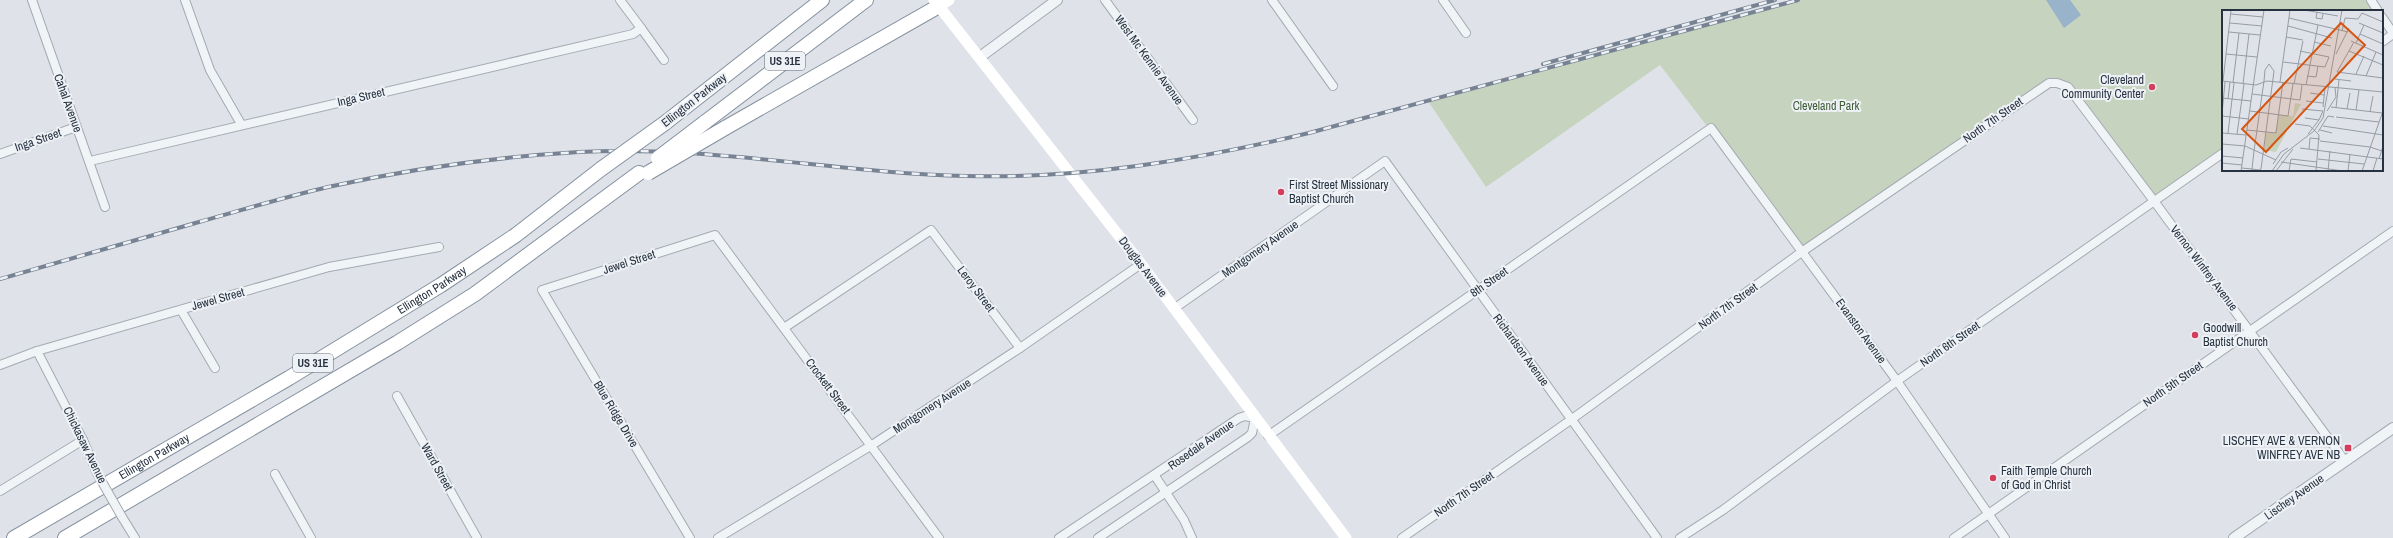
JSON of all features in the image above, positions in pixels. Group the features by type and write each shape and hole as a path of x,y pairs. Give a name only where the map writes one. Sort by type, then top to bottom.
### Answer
{"highway":[{"name":"Ellington Parkway","path":"14,538 289,378 441,285 516,235 601,169 665,123 822,0"},
{"name":"Ellington Parkway","path":"643,173 704,123 866,0"},
{"path":"643,173 724,128 941,2"},
{"name":"US 31E","path":"65,538 475,294 613,193 643,173"}],"main road":[{"name":"Douglas Avenue","path":"941,2 980,57 1175,308 1268,436 1346,538"}],"street":[{"name":"Cahal Avenue","path":"32,0 105,207"},
{"path":"185,0 210,70 241,124"},
{"path":"620,0 664,60"},
{"path":"980,57 1057,0"},
{"name":"West Mc Kennie Avenue","path":"1106,0 1193,120"},
{"path":"1272,0 1333,86"},
{"path":"1443,0 1466,33"},
{"path":"2371,0 2377,10"},
{"path":"2383,18 2393,33 2383,41"},
{"name":"Inga Street","path":"90,161 241,124 633,34 641,28"},
{"name":"North 7th Street","path":"1402,538 1572,419 1803,251 2040,87 2049,83 2057,83"},
{"name":"Vernon Winfrey Avenue","path":"2057,83 2068,87 2250,330 2345,461"},
{"name":"Inga Street","path":"0,154 76,127"},
{"name":"Evanston Avenue","path":"1710,128 1803,251 1897,381 2005,538"},
{"name":"8th Street","path":"1268,436 1710,128"},
{"name":"North 6th Street","path":"1680,538 1723,510 1897,381 2222,154"},
{"name":"Montgomery Avenue","path":"1175,308 1385,161"},
{"name":"Richardson Avenue","path":"1385,161 1657,538"},
{"name":"Leroy Street","path":"784,328 931,230 1020,348"},
{"name":"North 5th Street","path":"1954,538 2393,231"},
{"name":"Crockett Street","path":"715,235 872,445 939,538"},
{"name":"Jewel Street","path":"542,290 715,235"},
{"name":"Jewel Street","path":"0,365 37,351 329,268 439,247"},
{"name":"Montgomery Avenue","path":"718,538 872,445 1020,348 1141,264"},
{"name":"Blue Ridge Drive","path":"542,290 690,538"},
{"path":"181,310 215,368"},
{"name":"Chickasaw Avenue","path":"37,351 83,440 97,473 134,538"},
{"name":"Ward Street","path":"397,396 477,538"},
{"name":"Rosedale Avenue","path":"1059,538 1155,476 1239,418 1244,416 1255,418 1252,433 1248,437 1098,538"},
{"name":"Lischey Avenue","path":"2234,538 2393,428"},
{"path":"0,491 83,440"},
{"path":"275,474 311,538"},
{"path":"1155,476 1184,520 1192,538"}],"green space":[{"name":"Cleveland Park","path":"1798,0 2371,0 2377,10 2222,10 2222,154 2154,201 2068,87 2052,85 1803,251 1660,65 1486,187 1428,101"}],"water":[{"path":"2046,0 2070,0 2081,15 2064,28"}],"railway":[{"path":"1543,64 1775,0"},
{"path":"0,279 328,187 421,169 516,157 579,152 676,152 869,170 966,176 1053,174 1139,166 1224,152 1309,133 1798,0"}],"place":[{"name":"Cleveland Community Center","path":"2152,87"},
{"name":"First Street Missionary Baptist Church","path":"1281,192"},
{"name":"Goodwill Baptist Church","path":"2195,335"},
{"name":"LISCHEY AVE & VERNON WINFREY AVE NB","path":"2348,448"},
{"name":"Faith Temple Church of God in Christ","path":"1993,478"}]}
